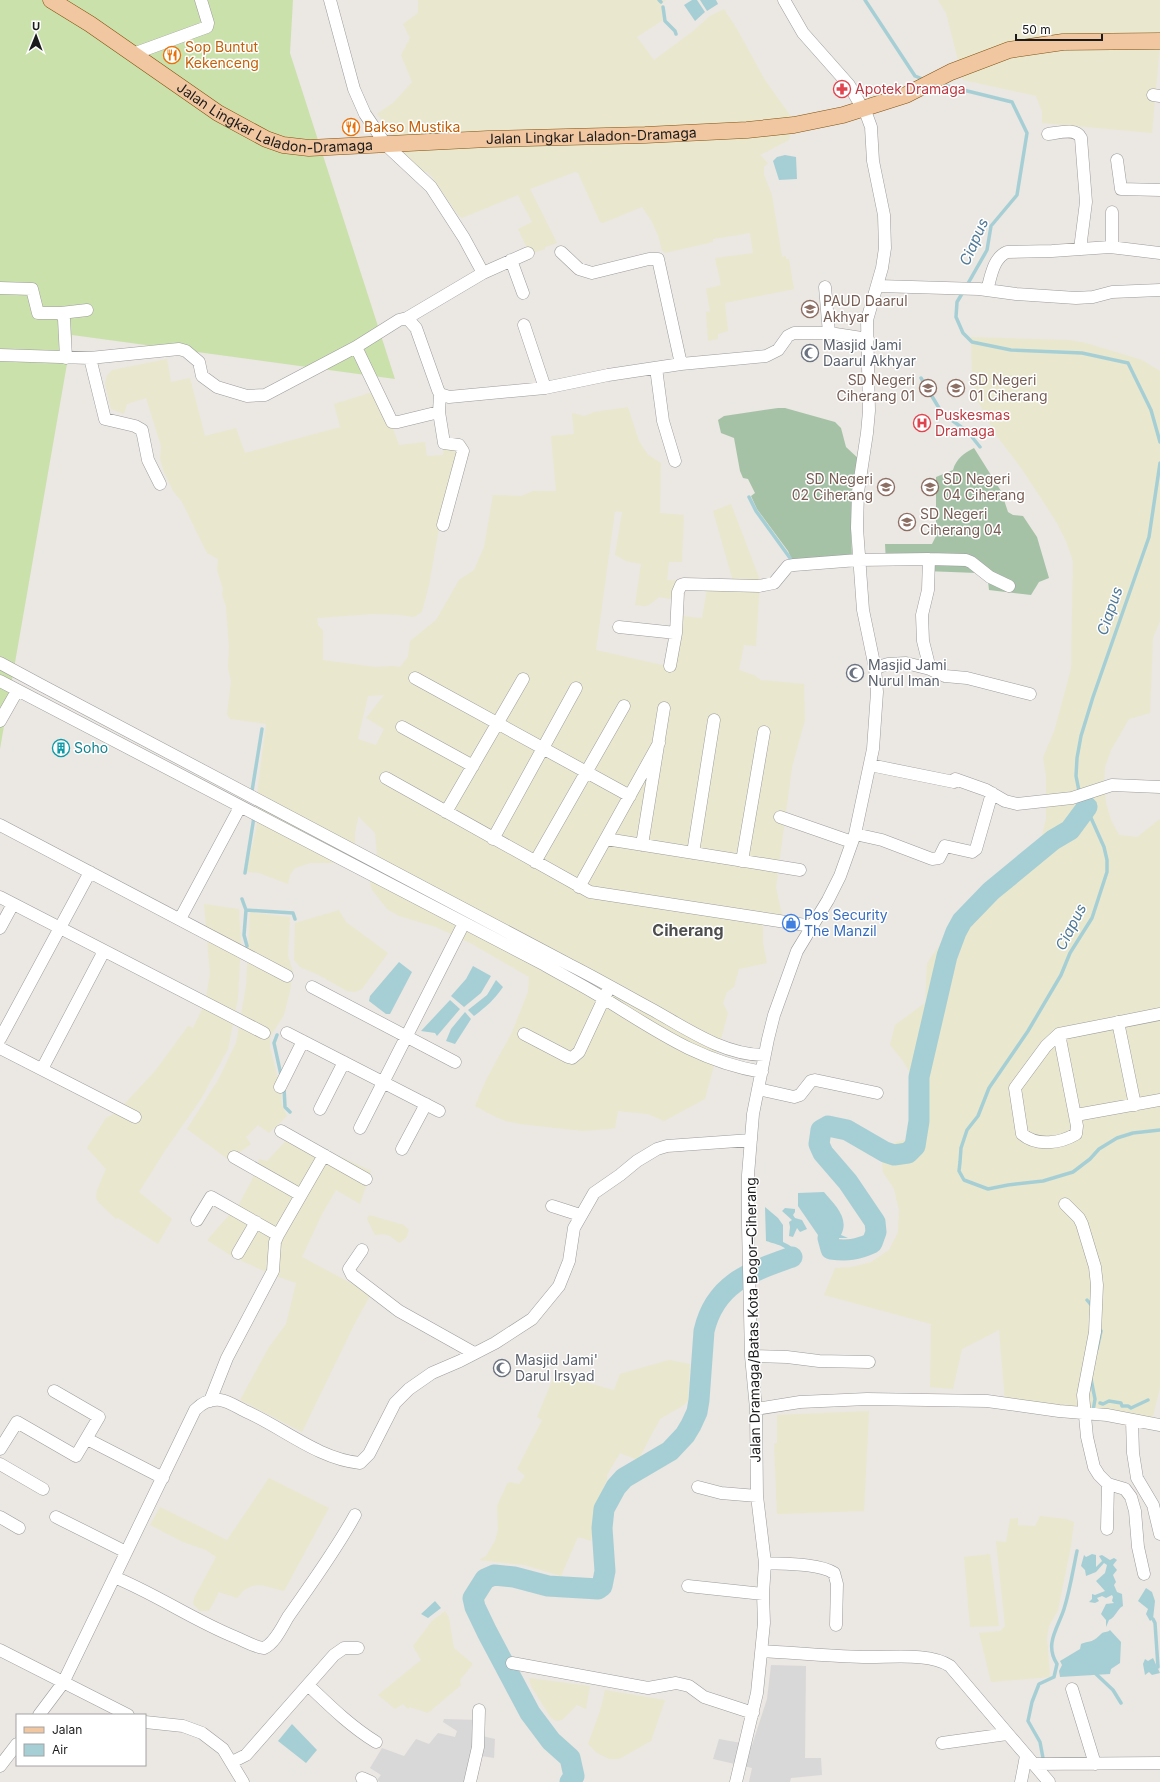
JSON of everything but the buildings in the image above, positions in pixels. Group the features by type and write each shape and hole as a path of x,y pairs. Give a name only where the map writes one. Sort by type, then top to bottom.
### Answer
{"main road":[{"name":"Jalan Lingkar Laladon-Dramaga","path":"51,0 133,54 218,113 266,138 283,145 309,148 488,139 645,135 747,130 794,125 843,115 906,95 950,72 1010,50 1063,42 1160,41"}],"street":[{"path":"133,54 207,27 208,23 201,0"},
{"path":"330,0 356,96 365,114 386,145 431,187 464,238 483,272"},
{"name":"Jalan Dramaga/Batas Kota Bogor–Ciherang","path":"736,1782 753,1713 762,1651 765,1563 757,1496 756,1409 751,1356 749,1286 747,1204 753,1114 764,1055 774,1015 797,951 840,876 854,838 870,765 876,713 875,668 863,610 858,560 858,492 867,433 868,320 883,262 885,224 873,161 871,127 863,109 849,85 803,33 784,0"},
{"path":"1048,134 1074,132 1080,135 1081,138 1086,202 1080,249"},
{"path":"1117,160 1121,189 1160,190"},
{"path":"1112,212 1112,247"},
{"path":"983,290 994,266 1002,254 1016,251 1052,251 1112,247 1160,253"},
{"path":"561,252 579,268 592,273 649,259 658,259 681,364"},
{"path":"0,355 90,358 179,349 186,351 199,362 202,376 210,383 236,393 257,396 272,392 356,347 399,320 407,318 483,272 528,253"},
{"path":"511,260 523,292"},
{"path":"878,286 940,287 1076,298 1112,292 1160,290"},
{"path":"825,287 829,333"},
{"path":"0,288 32,289 38,313 61,313 86,310"},
{"path":"61,313 64,319 66,358"},
{"path":"407,318 416,328 435,384 440,394 439,412 444,443 459,445 463,451 443,524"},
{"path":"524,325 545,388"},
{"path":"440,394 449,397 545,388 608,375 681,364 766,356 778,350 791,334 829,333 868,339"},
{"path":"356,347 392,422 398,422 439,412"},
{"path":"90,358 105,419 135,426 142,430 148,460 160,484"},
{"path":"656,368 663,421 675,461"},
{"path":"928,559 928,590 922,615 923,641 930,669"},
{"path":"670,666 676,633 678,592 681,585 684,584 759,586 774,583 788,566 858,560 928,559 971,562 990,577 1008,586"},
{"path":"619,627 676,633"},
{"path":"0,663 266,807 610,986 689,1030 735,1050 754,1055 764,1055"},
{"path":"875,668 888,664 906,663 930,669 945,676 967,678 1030,694"},
{"path":"415,678 630,796"},
{"path":"446,812 523,679"},
{"path":"0,681 545,965 603,998 665,1037 708,1058 729,1065 762,1072"},
{"path":"493,839 576,688"},
{"path":"0,721 17,691"},
{"path":"535,862 624,706"},
{"path":"642,845 664,708"},
{"path":"693,853 714,720"},
{"path":"402,727 473,766"},
{"path":"742,861 764,732"},
{"path":"578,887 659,743"},
{"path":"870,765 954,782 955,778 992,793 1012,804 1052,802 1072,798 1112,785 1160,787"},
{"path":"386,778 578,887 590,892 812,926"},
{"path":"780,817 854,838 882,840 932,859 939,858 945,846 972,852 976,849 992,793"},
{"path":"180,919 240,807"},
{"path":"0,825 287,976"},
{"path":"606,839 800,870"},
{"path":"0,1039 90,872"},
{"path":"0,897 264,1033"},
{"path":"0,928 13,904"},
{"path":"360,1128 464,924"},
{"path":"42,1069 104,951"},
{"path":"524,1034 563,1055 572,1058 580,1052 603,998 610,986"},
{"path":"312,987 455,1062"},
{"path":"1059,1034 1076,1115 1076,1134 1068,1139 1047,1143 1028,1139 1022,1134 1015,1088 1046,1046 1059,1034 1160,1014"},
{"path":"1118,1022 1135,1104"},
{"path":"286,1033 439,1111"},
{"path":"280,1088 303,1041"},
{"path":"0,1048 135,1117"},
{"path":"729,1065 735,1050"},
{"path":"320,1109 344,1062"},
{"path":"758,1089 794,1097 800,1095 809,1083 815,1080 877,1093"},
{"path":"1076,1115 1160,1100"},
{"path":"402,1149 426,1104"},
{"path":"281,1131 366,1179"},
{"path":"40,1714 63,1684 195,1410 200,1405 210,1401 222,1400 255,1415 319,1450 341,1459 360,1463 369,1454 387,1416 401,1396 432,1373 460,1361 495,1343 532,1319 551,1297 559,1286 566,1268 574,1228 594,1192 657,1149 684,1143 751,1140"},
{"path":"210,1401 227,1358 273,1271 275,1242 278,1235 324,1155"},
{"path":"234,1157 301,1195"},
{"path":"197,1220 211,1197 278,1235"},
{"path":"1065,1204 1080,1218 1097,1280 1095,1332 1083,1395 1084,1413 1094,1467 1103,1480 1108,1484 1126,1489 1131,1497 1135,1510 1138,1547 1144,1574"},
{"path":"552,1206 580,1215"},
{"path":"238,1253 256,1222"},
{"path":"362,1250 349,1270 352,1275 399,1311 474,1353"},
{"path":"751,1356 787,1357 819,1361 869,1362"},
{"path":"0,1449 17,1422 76,1456 99,1418 54,1391"},
{"path":"756,1409 800,1402 911,1399 987,1401 1084,1413 1160,1425"},
{"path":"1132,1420 1133,1453 1137,1478 1150,1499 1160,1534"},
{"path":"87,1439 163,1478"},
{"path":"0,1464 43,1489"},
{"path":"1107,1529 1108,1484"},
{"path":"698,1487 721,1493 757,1496"},
{"path":"114,1577 139,1587 199,1622 252,1645 264,1648 274,1638 316,1577 344,1536 355,1515"},
{"path":"0,1517 19,1528"},
{"path":"56,1517 126,1552"},
{"path":"765,1563 809,1567 829,1570 834,1573 837,1584 836,1625"},
{"path":"688,1586 763,1594"},
{"path":"232,1762 246,1755 334,1655 344,1648 358,1648"},
{"path":"0,1650 63,1684 126,1714"},
{"path":"762,1651 863,1657 926,1658 943,1661 950,1666 1049,1782"},
{"path":"512,1662 648,1688 676,1683 689,1686 704,1697 753,1713"},
{"path":"308,1685 343,1718 376,1742"},
{"path":"1072,1689 1095,1764"},
{"path":"470,1782 478,1747 479,1710"},
{"path":"146,1722 192,1728 214,1741 223,1749 243,1782"},
{"path":"942,1743 1007,1734"},
{"path":"0,1766 16,1745"},
{"path":"1030,1760 1095,1764 1160,1763"},
{"path":"1021,1782 1030,1760"}],"shaded area":[{"path":"771,1665 806,1666 805,1758 821,1758 822,1775 791,1778 790,1782 749,1782 752,1768 713,1759 719,1739 752,1745 767,1699"},
{"path":"444,1719 480,1720 478,1735 495,1739 494,1758 475,1755 473,1782 380,1782 377,1780 381,1775 370,1768 382,1748 404,1756 416,1739 429,1744 438,1733 455,1737 457,1731 443,1722"}],"green space":[{"path":"0,0 293,0 290,53 395,379 72,335 0,749"},
{"path":"418,0 666,0 661,4 663,20 637,37 654,60 692,32 710,16 724,9 737,29 765,80 795,122 789,140 760,155 768,163 764,167 764,175 772,195 782,257 786,256 786,259 789,259 794,289 725,303 728,331 718,334 718,339 708,341 706,312 710,311 706,289 721,285 715,258 753,253 750,233 713,239 713,242 665,253 662,250 658,235 651,220 642,207 603,223 600,222 578,173 575,172 530,189 557,243 545,247 545,249 530,254 518,229 532,222 518,195 462,218 458,215 432,177 427,172 420,171 407,158 393,134 377,114 394,102 412,82 401,55 410,38 403,24 418,13"},
{"path":"938,0 1160,0 1160,45 1152,133 1042,123 1042,111 1036,96 963,80 946,13"},
{"path":"971,337 1069,340 1086,343 1142,360 1160,371 1160,621 1153,638 1150,713 1129,719 1111,750 1105,767 1104,785 1106,803 1111,820 1119,835 1137,837 1160,819 1160,1388 1152,1420 1005,1401 999,1330 962,1349 953,1389 930,1387 931,1324 824,1295 835,1268 852,1267 871,1262 889,1250 898,1232 899,1210 894,1189 883,1172 881,1152 896,1142 907,1139 912,1120 913,1078 903,1061 890,1045 895,1025 925,1003 927,963 949,932 957,913 992,899 1004,884 1014,867 1029,854 1041,839 1046,819 1046,777 1043,757 1054,732 1071,669 1073,561 1066,541 1057,523 1022,469 996,435 976,398 972,378"},
{"path":"167,359 171,382 190,378 205,436 236,428 245,453 340,427 334,404 379,390 399,445 425,442 427,456 443,455 444,447 463,448 442,511 429,585 422,612 414,617 374,614 317,618 318,625 323,630 323,660 375,667 400,667 408,657 410,641 436,620 459,580 474,570 484,547 493,495 521,496 533,491 556,491 551,436 574,434 572,413 585,416 594,412 628,407 639,441 648,455 661,463 660,513 684,515 682,562 669,562 667,580 680,581 677,600 659,597 649,605 644,606 635,605 641,564 626,561 615,555 622,512 615,511 596,650 671,667 680,616 702,618 707,589 733,581 713,511 731,504 760,580 756,646 744,645 739,670 754,675 761,680 804,684 805,720 792,767 776,887 784,924 763,918 763,943 767,963 739,969 734,987 727,992 723,1003 728,1013 705,1099 664,1121 648,1114 618,1111 615,1128 583,1131 520,1124 505,1121 490,1114 475,1106 486,1080 512,1032 528,992 529,977 472,944 436,927 399,916 387,909 372,890 369,879 371,868 377,854 375,833 359,817 359,814 355,833 355,844 363,856 348,863 310,863 295,868 290,875 288,884 259,873 246,872 257,825 258,786 266,724 230,719 227,714 231,682 228,668 229,647 226,606 222,595 223,589 217,570 218,559 207,553 182,502 173,491 164,472 160,459 161,446 146,398 127,404 124,414 111,409 105,384 107,375 112,370","holes":["384,695 366,718 384,729 376,745 358,739 368,696"]},
{"path":"785,408 835,422 841,428 846,447 861,461 851,526 852,559 793,562 788,551 757,509 751,496 755,493 748,479 743,478 740,471 734,438 721,433 718,420 724,416"},
{"path":"974,448 1001,491 1008,512 1013,515 1023,516 1037,537 1049,578 1039,582 1031,595 989,590 988,581 977,573 925,571 925,563 886,563 885,544 932,544 936,536 936,477 953,470 961,457"},
{"path":"204,904 239,909 241,943 238,998 228,1049 201,1099 166,1149 139,1192 172,1219 158,1244 118,1218 116,1219 99,1203 96,1198 97,1190 106,1169 87,1148 106,1118 116,1113 155,1071 188,1026 193,1028 205,1003 210,974"},
{"path":"339,910 346,922 388,953 362,989 355,992 347,991 317,974 300,967 294,960 295,923"},
{"path":"250,912 290,917 288,956 293,971 291,976 291,987 284,1015 270,1037 270,1047 280,1087 282,1105 287,1116 269,1133 258,1125 246,1137 251,1144 229,1160 187,1129 218,1080 236,1043 246,986"},
{"path":"292,1134 371,1171 360,1204 336,1190 322,1214 302,1257 371,1294 355,1323 302,1432 240,1400 269,1347 286,1324 296,1283 273,1275 233,1257 207,1240 239,1204 252,1180 259,1159 267,1161"},
{"path":"369,1215 404,1225 409,1230 406,1238 399,1243 390,1236 384,1234 375,1235 367,1219"},
{"path":"669,1360 690,1364 688,1401 684,1405 660,1419 638,1460 620,1453 607,1475 607,1480 597,1502 591,1541 578,1537 561,1576 524,1565 479,1560 486,1556 495,1541 498,1530 497,1506 507,1484 510,1482 519,1484 525,1476 517,1469 542,1420 537,1417 555,1374 614,1390 620,1374"},
{"path":"869,1411 864,1511 777,1514 774,1444 777,1443 777,1415"},
{"path":"269,1478 329,1508 284,1591 261,1585 252,1586 244,1590 237,1598 219,1592 209,1611 200,1611 193,1604 194,1598 216,1557 206,1550 183,1542 150,1525 160,1507 227,1540"},
{"path":"1040,1516 1066,1519 1074,1522 1071,1546 1058,1610 1049,1626 1047,1637 1050,1677 991,1682 979,1633 1000,1631 1005,1626 996,1541 1006,1542 1010,1519 1018,1518 1018,1525 1035,1526"},
{"path":"990,1554 999,1626 970,1627 964,1557"},
{"path":"445,1611 449,1618 454,1648 473,1664 460,1680 461,1685 428,1713 410,1707 408,1709 403,1704 395,1709 378,1695 421,1660 413,1646 432,1621"},
{"path":"529,1678 590,1686 586,1709 577,1705 562,1720 556,1721 551,1718 531,1686"},
{"path":"605,1690 665,1700 651,1741 619,1759 609,1759 597,1753 588,1744 600,1711"}],"water":[{"path":"692,0 697,0 705,12 695,21 684,5"},
{"path":"700,0 716,0 718,4 707,11"},
{"path":"785,155 796,157 797,179 779,180 773,161 777,157"},
{"path":"399,962 412,972 390,1014 386,1014 369,1001 370,996"},
{"path":"473,966 491,976 481,993 464,1007 451,996 466,979"},
{"path":"496,980 503,987 490,1003 474,1016 468,1010 487,995"},
{"path":"450,1000 460,1009 437,1036 435,1033 421,1031"},
{"path":"465,1012 471,1019 455,1044 446,1041 451,1029"},
{"path":"824,1192 840,1212 844,1223 841,1235 848,1238 820,1238 798,1206 798,1193"},
{"path":"765,1207 778,1218 783,1225 783,1242 790,1245 795,1250 799,1256 799,1263 793,1261 786,1249 780,1245 766,1241"},
{"path":"785,1208 795,1209 793,1215 795,1218 802,1220 807,1229 800,1232 797,1228 793,1237 789,1236 789,1222 792,1220 782,1211"},
{"path":"1092,1554 1096,1555 1096,1567 1102,1561 1099,1556 1102,1555 1110,1560 1114,1558 1117,1560 1113,1565 1117,1570 1113,1575 1116,1582 1114,1585 1117,1592 1122,1594 1123,1606 1109,1620 1106,1627 1106,1620 1101,1614 1106,1604 1114,1603 1112,1601 1112,1595 1106,1598 1102,1596 1097,1598 1099,1601 1095,1603 1089,1602 1092,1599 1092,1594 1095,1595 1105,1591 1096,1581 1105,1573 1107,1565 1104,1563 1096,1572 1086,1576 1085,1570 1081,1566 1084,1555 1086,1557"},
{"path":"1146,1588 1152,1592 1155,1601 1153,1619 1150,1621 1146,1614 1148,1609 1138,1601"},
{"path":"435,1601 441,1608 428,1618 421,1614"},
{"path":"1110,1630 1121,1642 1120,1663 1111,1669 1110,1674 1060,1677 1059,1671 1062,1665 1060,1661 1080,1649 1081,1644 1094,1640 1102,1633"},
{"path":"1153,1658 1160,1673 1152,1675 1149,1672 1145,1675 1143,1664 1145,1659 1148,1661"},
{"path":"292,1724 317,1750 306,1763 278,1741"}],"waterway":[{"name":"Ciapus","path":"865,0 915,76 925,80"},
{"path":"663,7 665,21 676,34"},
{"name":"Ciapus","path":"939,84 1012,102 1027,133 1017,195 991,226 987,250 966,287"},
{"name":"Ciapus","path":"963,292 957,302 956,317 963,333 972,342 1011,350 1082,353 1128,363 1151,410 1160,442"},
{"path":"921,378 942,413 968,432 980,447"},
{"name":"Ciapus","path":"1160,463 1149,537 1093,697 1081,736 1077,758 1076,776 1079,791 1104,847 1107,860 1107,872 1092,918 1070,953 1061,975 1028,1031 989,1088 978,1116 967,1130 961,1148 959,1171 964,1180 988,1189 1043,1181 1073,1172 1090,1159 1099,1149 1117,1138 1133,1133 1160,1130"},
{"path":"749,497 756,511 790,558"},
{"path":"252,791 262,729"},
{"path":"828,1238 831,1249 852,1249 872,1243 876,1232 875,1222 848,1182 823,1153 819,1144 821,1130 828,1126 847,1130 885,1152 894,1155 908,1153 915,1146 919,1121 919,1077 947,956 956,932 962,921 991,891 1053,840 1070,830 1087,807"},
{"path":"245,873 254,817"},
{"path":"242,899 246,910"},
{"path":"247,946 244,935 246,910 293,913 295,919"},
{"path":"277,1035 274,1043 281,1075"},
{"path":"284,1087 285,1107 290,1112"},
{"path":"570,1782 574,1776 570,1758 551,1741 530,1713 487,1632 475,1607 473,1598 485,1579 494,1575 514,1577 548,1586 598,1589 602,1586 605,1571 602,1528 604,1509 616,1487 624,1478 670,1451 685,1435 691,1425 697,1412 699,1400 704,1331 709,1315 716,1301 726,1290 749,1274 792,1257"},
{"path":"1087,1300 1092,1306"},
{"path":"1097,1349 1101,1331"},
{"path":"1091,1379 1095,1399 1093,1411"},
{"path":"1100,1403 1103,1404 1109,1401 1121,1403 1122,1406 1128,1406 1131,1408 1148,1400"},
{"path":"1043,1758 1040,1742 1028,1721 1032,1702 1039,1684 1054,1677 1057,1664 1053,1657 1053,1636 1066,1602 1077,1551"},
{"path":"1153,1619 1155,1623 1158,1667"},
{"path":"1096,1674 1113,1690 1121,1703"}],"place":[{"name":"Sop Buntut Kekenceng","path":"172,55"},
{"name":"Apotek Dramaga","path":"842,89"},
{"name":"Bakso Mustika","path":"351,127"},
{"name":"PAUD Daarul Akhyar","path":"810,309"},
{"name":"Masjid Jami Daarul Akhyar","path":"810,353"},
{"name":"SD Negeri Ciherang 01","path":"928,388"},
{"name":"SD Negeri 01 Ciherang","path":"956,388"},
{"name":"Puskesmas Dramaga","path":"922,423"},
{"name":"SD Negeri 02 Ciherang","path":"886,487"},
{"name":"SD Negeri 04 Ciherang","path":"930,487"},
{"name":"SD Negeri Ciherang 04","path":"907,522"},
{"name":"Masjid Jami Nurul Iman","path":"855,673"},
{"name":"Soho","path":"61,748"},
{"name":"Pos Security The Manzil","path":"791,923"},
{"name":"Masjid Jami' Darul Irsyad","path":"502,1368"}],"district":[{"name":"Ciherang","path":"688,930"}]}
